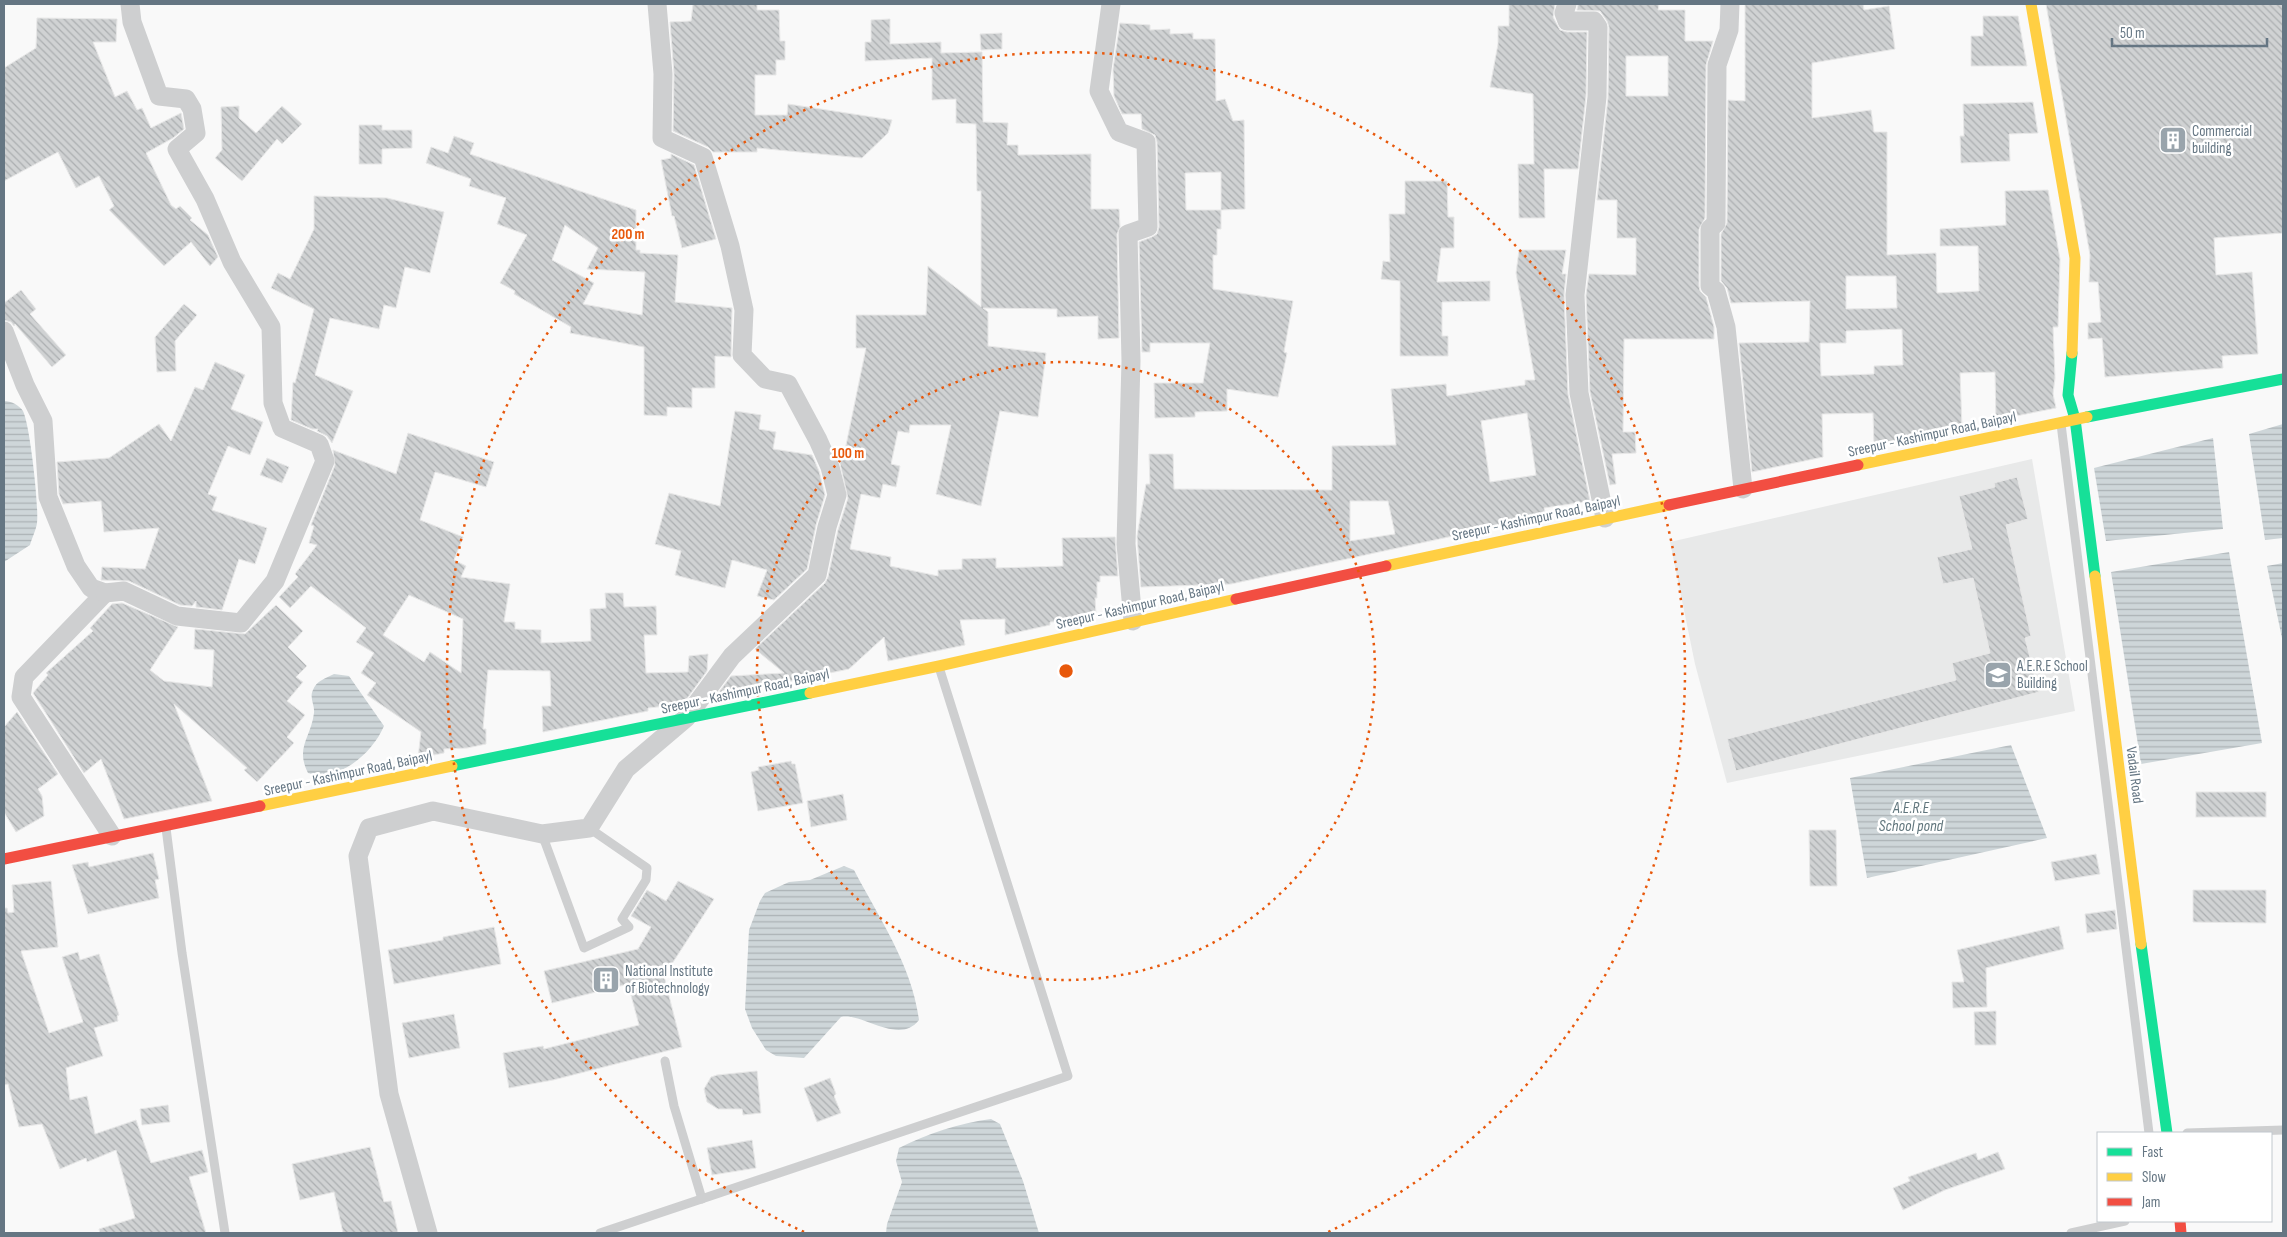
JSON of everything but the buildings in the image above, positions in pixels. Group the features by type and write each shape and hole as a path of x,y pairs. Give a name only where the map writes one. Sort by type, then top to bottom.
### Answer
{"street":[{"path":"4,331 25,385 43,421 48,497 76,566 91,588 105,593 124,591 177,616 241,623 276,581 324,461 318,444 282,428 273,403 271,327 232,262 205,200 177,149 196,133 192,109 186,99 159,96 132,22 130,4"},
{"path":"428,1233 389,1094 358,856 369,828 433,810 542,834 589,828 626,769 686,718 732,656 818,575 827,527 837,495 830,467 788,384 765,379 742,355 744,310 730,246 703,157 662,138 663,74 658,4"},
{"path":"1111,4 1100,90 1119,132 1146,142 1148,226 1128,234 1131,361 1126,544 1133,621"},
{"path":"1567,4 1564,13 1567,21 1594,21 1598,26 1597,97 1575,295 1579,393 1605,518"},
{"path":"1730,4 1729,30 1717,64 1716,224 1710,229 1710,286 1716,291 1726,326 1743,489"},
{"name":"Vadail Road","path":"2031,4 2075,258 2072,355 2068,395 2075,419 2151,1023 2167,1132"},
{"name":"Sreepur - Kashimpur Road, Baipayl","path":"4,860 112,836 939,666 1133,621 1605,518 2075,419 2283,379"},
{"path":"105,593 24,677 21,697 112,836"}],"lane":[{"path":"2061,422 2149,1132"},
{"path":"600,1233 1068,1076 939,666"},
{"path":"166,826 182,953 225,1233"},
{"path":"542,834 584,948 629,927 622,920 646,880 648,868 589,828"},
{"path":"665,1061 674,1106 702,1199"},
{"path":"2219,1132 2283,1130"},
{"path":"2071,1233 2121,1222"}],"shaded area":[{"path":"2032,459 2075,711 1727,783 1695,664 1670,542"}],"water":[{"path":"4,401 19,407 26,419 33,466 37,514 36,526 30,545 4,562"},
{"path":"2283,424 2283,538 2265,540 2249,434"},
{"path":"2213,438 2223,529 2106,541 2094,468"},
{"path":"2229,552 2262,743 2141,764 2111,572"},
{"path":"2283,563 2283,643 2267,566"},
{"path":"334,674 349,676 384,726 379,736 363,756 353,763 331,773 320,775 308,773 304,764 303,749 314,713 312,693 314,687 319,682"},
{"name":"A.E.R.E School pond","path":"2011,745 2047,838 1867,878 1850,778"},
{"path":"844,866 854,870 893,942 909,980 919,1020 911,1027 901,1030 891,1029 850,1017 841,1017 804,1058 776,1056 766,1050 752,1028 745,1009 749,930 765,893 789,882 810,880"},
{"path":"991,1119 1000,1124 1023,1181 1039,1233 886,1233 887,1224 902,1182 896,1161 899,1148 944,1130 967,1123"}],"traffic: fast":[{"path":"2072,353 2068,395 2075,419 2095,576"},
{"path":"2087,417 2283,379"},
{"path":"452,766 810,693"},
{"path":"2141,944 2167,1132"}],"traffic: slow":[{"path":"2031,4 2075,258 2072,353"},
{"path":"1858,465 2087,417"},
{"path":"1386,566 1669,505"},
{"path":"2095,576 2141,944"},
{"path":"810,693 1236,599"},
{"path":"260,806 452,766"}],"traffic: jam":[{"path":"1669,505 1858,465"},
{"path":"1236,599 1386,566"},
{"path":"4,859 260,806"},
{"path":"2180,1222 2181,1233"}],"place":[{"name":"Commercial building","path":"2173,140"},
{"name":"A.E.R.E School Building","path":"1998,675"},
{"name":"National Institute of Biotechnology","path":"606,980"}]}
